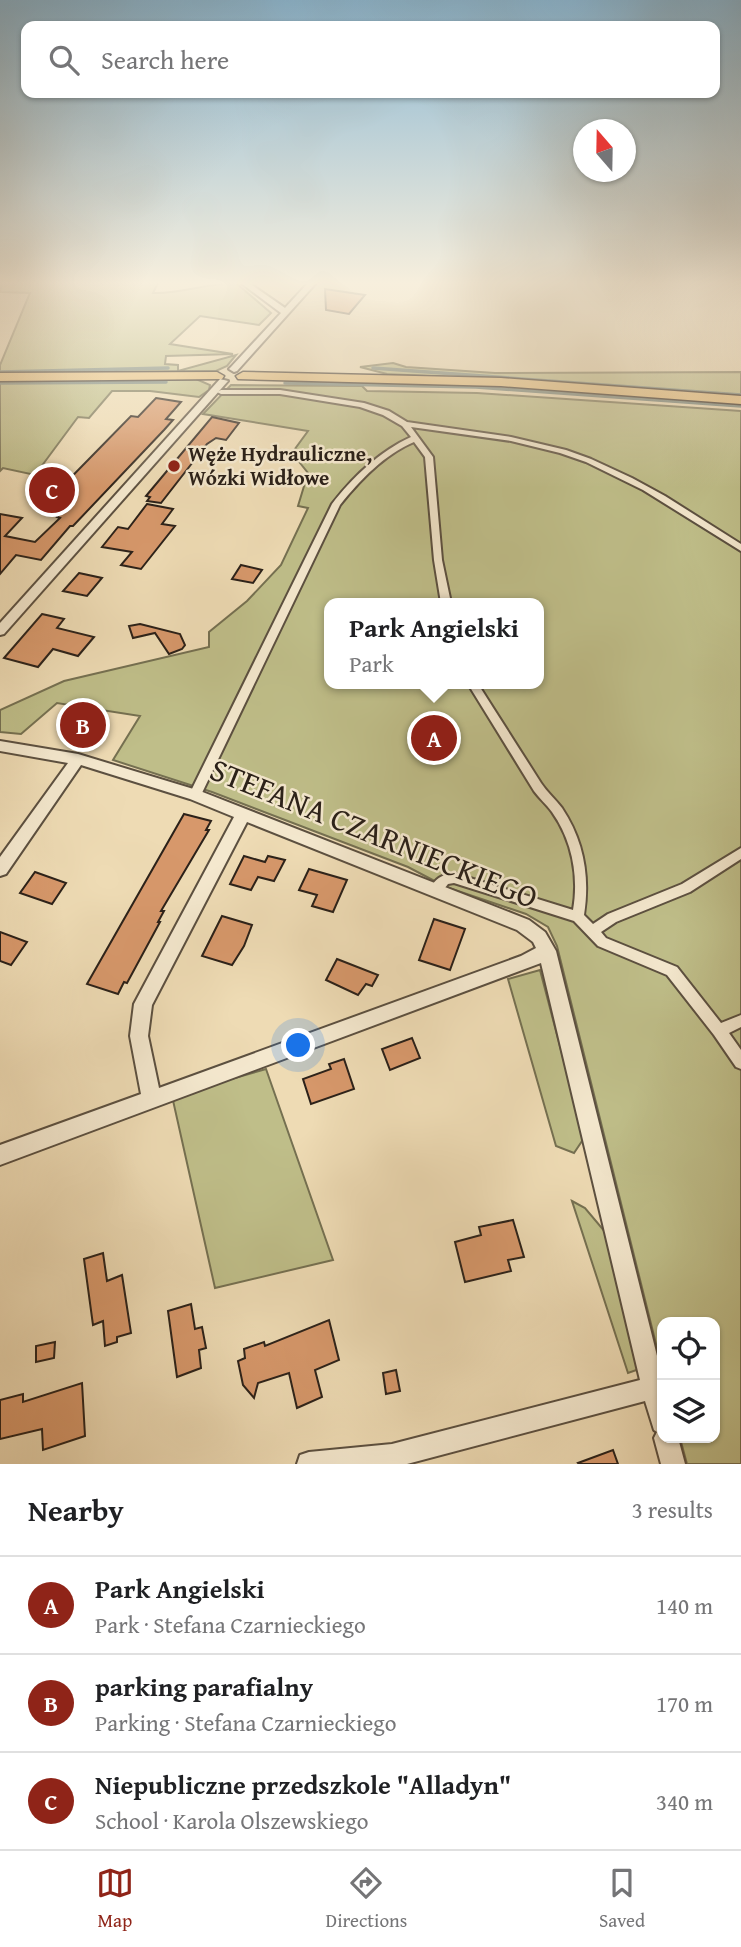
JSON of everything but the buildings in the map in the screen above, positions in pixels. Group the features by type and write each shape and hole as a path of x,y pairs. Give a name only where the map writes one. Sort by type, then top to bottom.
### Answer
{"main road":[{"path":"0,377 221,383 220,372 501,382 741,400"}],"street":[{"path":"238,373 255,351"},
{"path":"0,631 221,383 361,405 386,413 405,424 534,444 591,461 654,494 741,548"},
{"path":"405,424 429,457 438,560 445,598"},
{"path":"195,795 336,504 356,480 404,444 416,439"},
{"path":"476,689 538,789 557,810 578,855 583,876 578,916"},
{"name":"STEFANA CZARNIECKIEGO","path":"0,746 78,758 195,795 523,925 540,937 547,951 657,1403"},
{"path":"0,869 78,758"},
{"path":"152,1099 139,1036 143,1004 243,814"},
{"path":"593,930 612,918 686,888 741,853"},
{"path":"435,890 445,879 454,877 578,916 602,942 672,971 741,1062"},
{"path":"0,1155 527,962 547,951"},
{"path":"719,1030 741,1021"},
{"path":"309,1464 392,1456 653,1388"},
{"path":"667,1443 673,1464"}],"shaded area":[{"path":"6,351 216,351 233,354 166,356 165,364 178,365 178,371 236,355 227,366 216,371 0,373"},
{"path":"393,363 406,367 495,373 741,372 741,396 387,374 360,367"},
{"path":"196,379 210,385 209,390 199,397 150,391 112,391 89,418 78,417 35,475 3,468 0,471 0,380"},
{"path":"231,385 362,386 367,391 477,393 741,411 741,1464 687,1464 681,1443 720,1443 720,1317 657,1317 657,1348 557,946 548,927 526,914 446,887 408,867 212,792 113,760 140,716 57,703 21,734 0,732 0,710 64,681 209,647 209,632 247,601 281,565 308,508 298,506 308,473 292,453 308,431 203,414"},
{"path":"540,970 584,1138 574,1153 556,1146 508,979"},
{"path":"266,1069 333,1260 215,1288 172,1096"},
{"path":"572,1201 585,1208 606,1233 642,1368 628,1373"}],"waterway":[{"path":"0,372 168,368"},
{"path":"373,368 741,395"},
{"path":"0,383 166,382"},
{"path":"285,383 476,387 741,406"}],"place":[{"name":"Węże Hydrauliczne, Wózki Widłowe","path":"174,466"},
{"name":"Niepubliczne przedszkole \"Alladyn\"","path":"52,490"},
{"name":"parking parafialny","path":"83,725"},
{"name":"Park Angielski","path":"434,738"}]}
